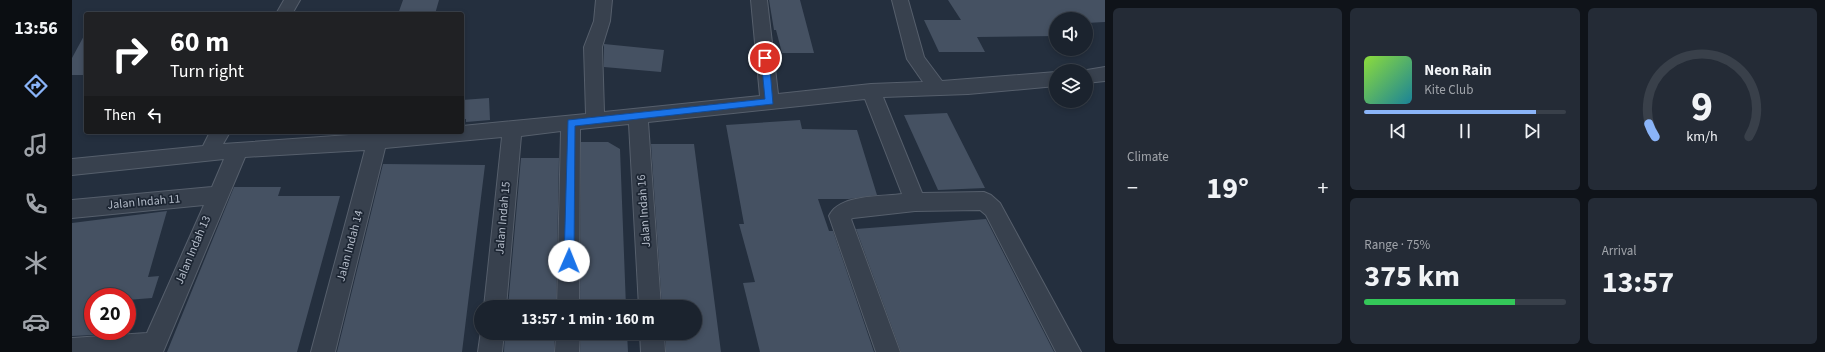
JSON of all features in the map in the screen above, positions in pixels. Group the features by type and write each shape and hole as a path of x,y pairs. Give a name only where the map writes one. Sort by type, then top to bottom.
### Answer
{"street":[{"path":"285,12 292,0"},
{"path":"595,120 593,47 602,21 604,0"},
{"path":"759,0 770,102"},
{"path":"900,0 916,59 937,88"},
{"path":"1093,75 1105,74"},
{"path":"464,133 872,91 937,88 1049,80"},
{"path":"872,91 915,202"},
{"name":"Jalan Indah 16","path":"638,116 650,300"},
{"path":"568,300 571,123"},
{"name":"Jalan Indah 15","path":"495,300 512,129"},
{"path":"209,152 219,134"},
{"path":"72,167 209,152 377,141 456,134"},
{"name":"Jalan Indah 14","path":"323,352 377,141"},
{"name":"Jalan Indah 13","path":"152,348 217,195 238,150"},
{"name":"Jalan Indah 11","path":"72,209 217,195"},
{"path":"888,352 839,216 849,210 915,202 984,201 993,209 1070,352"},
{"path":"490,352 491,340"},
{"path":"568,340 568,352"},
{"path":"652,340 653,352"},
{"path":"72,350 152,348"}],"building":[{"path":"403,0 439,0 436,12 399,12"},
{"path":"769,0 800,0 814,53 782,53 776,30 774,30"},
{"path":"948,0 1105,0 1105,22 1093,23 1093,12 1049,12 1049,36 977,37 985,52 939,52 924,20 961,20"},
{"path":"84,36 84,75 72,75 72,58"},
{"path":"604,44 664,50 661,72 604,67"},
{"path":"489,98 490,120 466,122 466,119 464,119 464,100"},
{"path":"947,113 985,188 938,190 904,115"},
{"path":"800,120 802,129 857,130 877,195 849,199 818,199 829,231 833,231 874,352 760,352 743,283 755,282 739,224 744,224 726,125"},
{"path":"581,142 608,142 620,149 626,300 580,300"},
{"path":"651,144 694,144 721,352 666,352 666,340 702,340 702,300 662,300"},
{"path":"521,158 559,158 556,300 509,300"},
{"path":"383,164 485,165 462,352 337,352"},
{"path":"234,187 281,187 278,196 340,196 297,352 167,352"},
{"path":"167,211 148,277 159,276 152,298 136,299 136,288 84,288 84,335 72,336 72,223"},
{"path":"986,219 1054,352 901,352 856,229"},
{"path":"505,340 554,340 554,352 504,352"},
{"path":"581,340 627,340 628,352 580,352"}],"route":[{"path":"569,261 571,123 770,102 765,58"}]}
